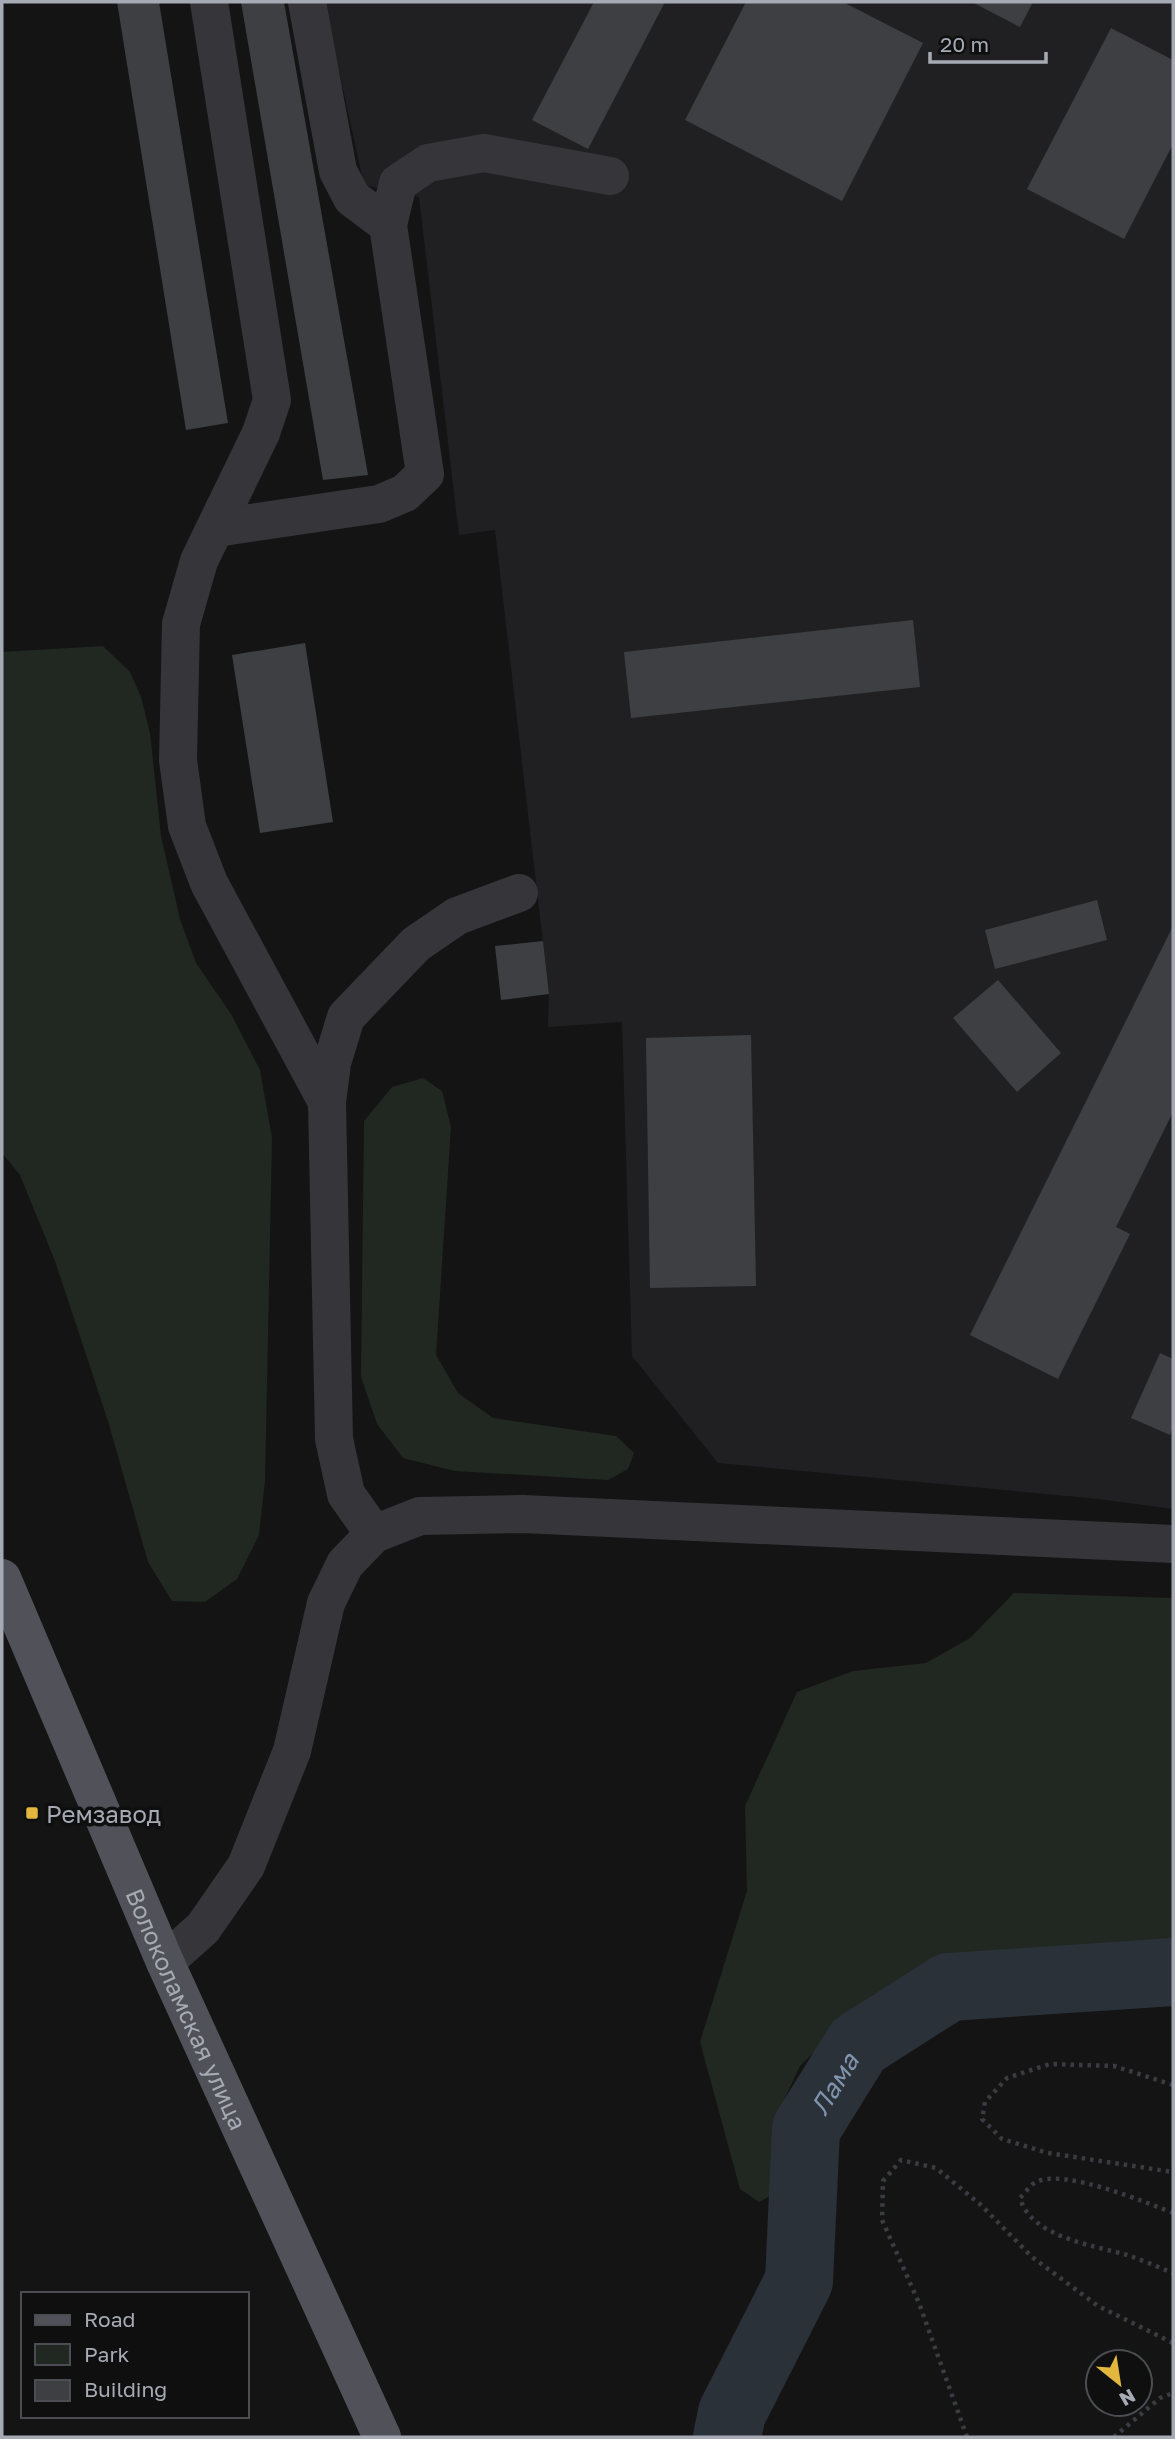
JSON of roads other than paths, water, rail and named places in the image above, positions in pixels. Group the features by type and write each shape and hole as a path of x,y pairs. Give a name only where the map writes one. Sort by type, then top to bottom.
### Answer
{"main road":[{"name":"Волоколамская улица","path":"2,1578 165,1962 382,2437"}],"street":[{"path":"209,2 272,400 261,433 199,561 181,624 178,760 187,826 209,883 327,1102"},
{"path":"307,2 338,171 352,198 388,225"},
{"path":"216,528 379,504 405,493 425,474 388,225 398,183 428,163 484,153 610,176"},
{"path":"374,1534 346,1493 334,1439 327,1102 332,1063 346,1017 416,944 457,916 519,893"},
{"path":"165,1962 203,1928 246,1866 292,1751 326,1603 345,1564 374,1534 420,1516 523,1514 1173,1544"}],"waterway":[{"name":"Лама","path":"727,2437 732,2413 799,2281 806,2129 858,2045 949,1987 1173,1972"}],"place":[{"name":"Ремзавод","path":"32,1813"}]}
